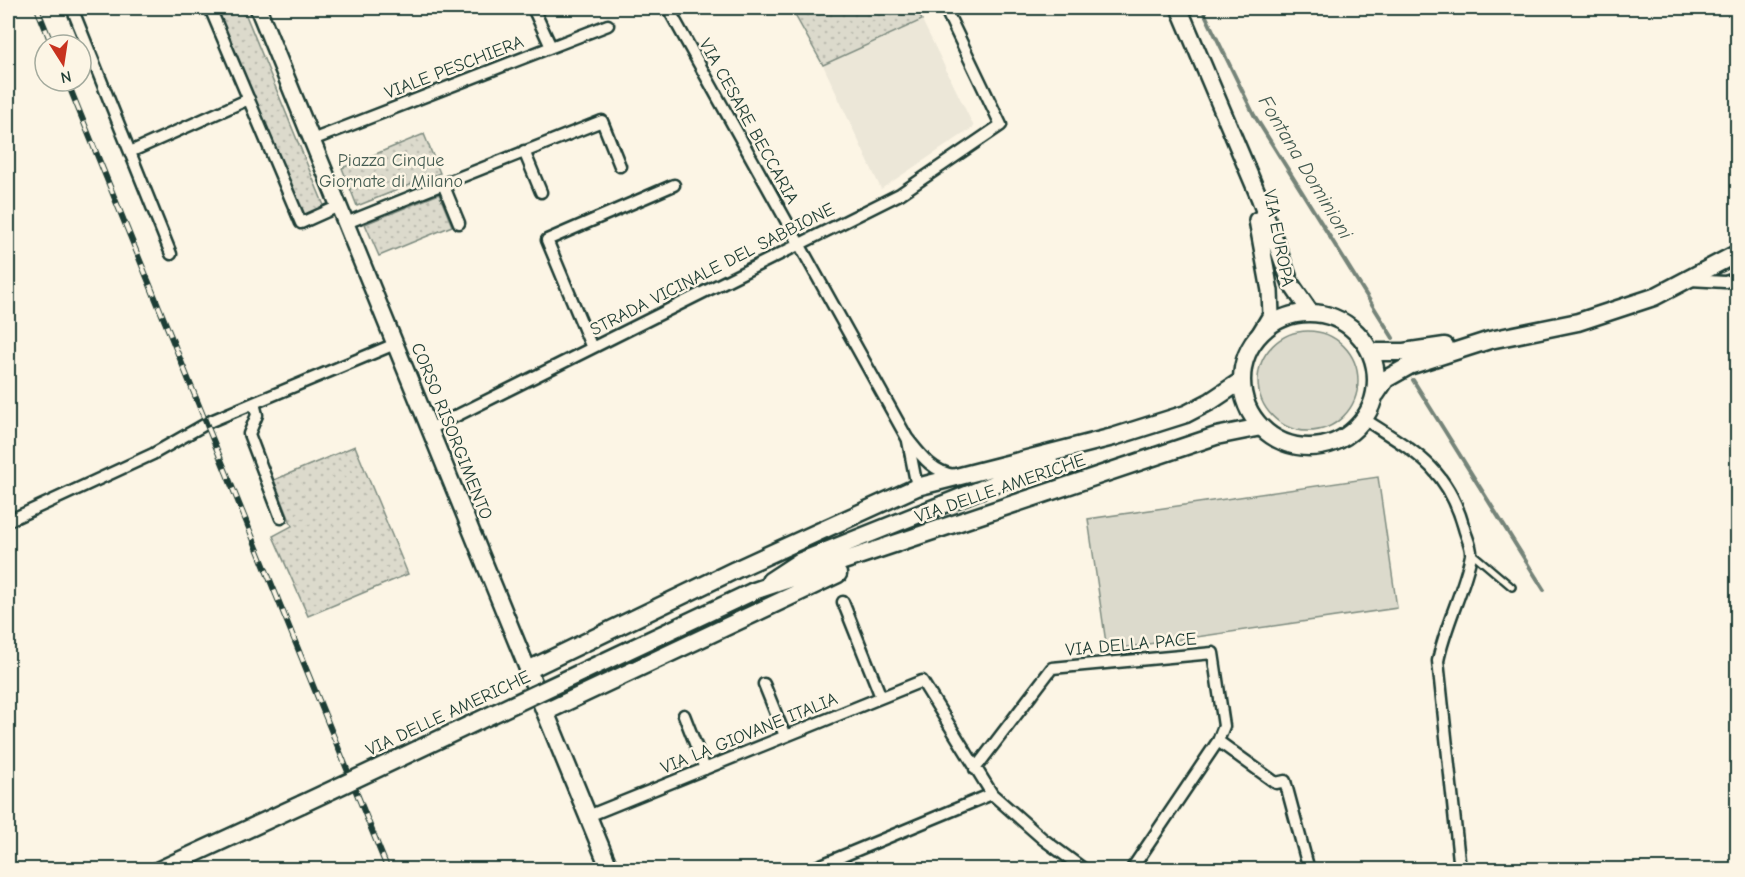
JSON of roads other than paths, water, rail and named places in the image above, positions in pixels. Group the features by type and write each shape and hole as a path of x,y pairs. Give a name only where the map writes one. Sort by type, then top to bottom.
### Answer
{"main road":[{"name":"CORSO RISORGIMENTO","path":"258,8 610,870"},
{"name":"VIA EUROPA","path":"1179,8 1236,148 1259,197 1291,284 1311,313"},
{"name":"VIA EUROPA","path":"1236,148 1252,196 1265,251 1270,291 1270,315 1258,335"},
{"path":"1371,352 1404,352 1490,340 1578,322 1654,297 1737,253"},
{"path":"1375,395 1375,366 1364,340 1346,324 1326,315 1311,313 1282,318 1258,335 1244,361 1241,381 1246,406 1261,428 1283,442 1298,447 1317,448 1335,443 1352,433 1364,419 1375,395 1386,379 1409,366 1490,340"},
{"path":"528,670 735,570 917,487 1113,437 1186,414 1241,381"},
{"name":"VIA DELLE AMERICHE","path":"159,870 754,591 1216,436 1261,428"},
{"name":"VIA DELLE AMERICHE","path":"754,591 799,562 1113,437"},
{"path":"879,530 908,509 914,501 917,487"},
{"path":"545,712 916,537"}],"street":[{"path":"72,8 171,254"},
{"path":"210,8 301,223 339,206"},
{"path":"533,8 551,47"},
{"name":"VIA CESARE BECCARIA","path":"668,8 907,438 928,463 943,473 960,476"},
{"name":"STRADA VICINALE DEL SABBIONE","path":"430,429 900,194 1001,124 945,8"},
{"name":"VIALE PESCHIERA","path":"312,140 608,25"},
{"path":"130,152 249,99"},
{"path":"346,223 602,121 620,166"},
{"path":"524,151 541,192"},
{"path":"443,184 459,223"},
{"path":"592,348 547,240 674,185"},
{"path":"1689,280 1725,282 1737,278"},
{"path":"8,521 153,454 189,431 395,344"},
{"path":"254,403 257,415 249,434 281,518"},
{"path":"1364,419 1417,453 1438,473 1457,502 1471,553 1441,643 1438,661 1460,870"},
{"name":"VIA CESARE BECCARIA","path":"907,438 917,487"},
{"path":"843,602 881,698"},
{"name":"VIA DELLA PACE","path":"975,769 1052,668 1213,653 1224,726 1218,741 1131,870"},
{"name":"VIA LA GIOVANE ITALIA","path":"588,816 922,681 975,769"},
{"path":"764,684 785,736"},
{"path":"684,715 705,769"},
{"path":"1218,741 1276,783 1285,781 1309,870"},
{"path":"975,769 992,794 1042,839 1085,870"},
{"path":"810,870 992,794"}],"lane":[{"path":"1471,553 1512,587"}],"waterway":[{"name":"Fontana Dominioni","path":"1202,8 1254,115 1393,338"},
{"name":"Fontana Dominioni","path":"1413,380 1544,590"}],"railway":[{"path":"37,8 47,33"},
{"path":"72,93 388,870"}],"park label":[{"name":"Piazza Cinque Giornate di Milano","path":"391,170"}]}
